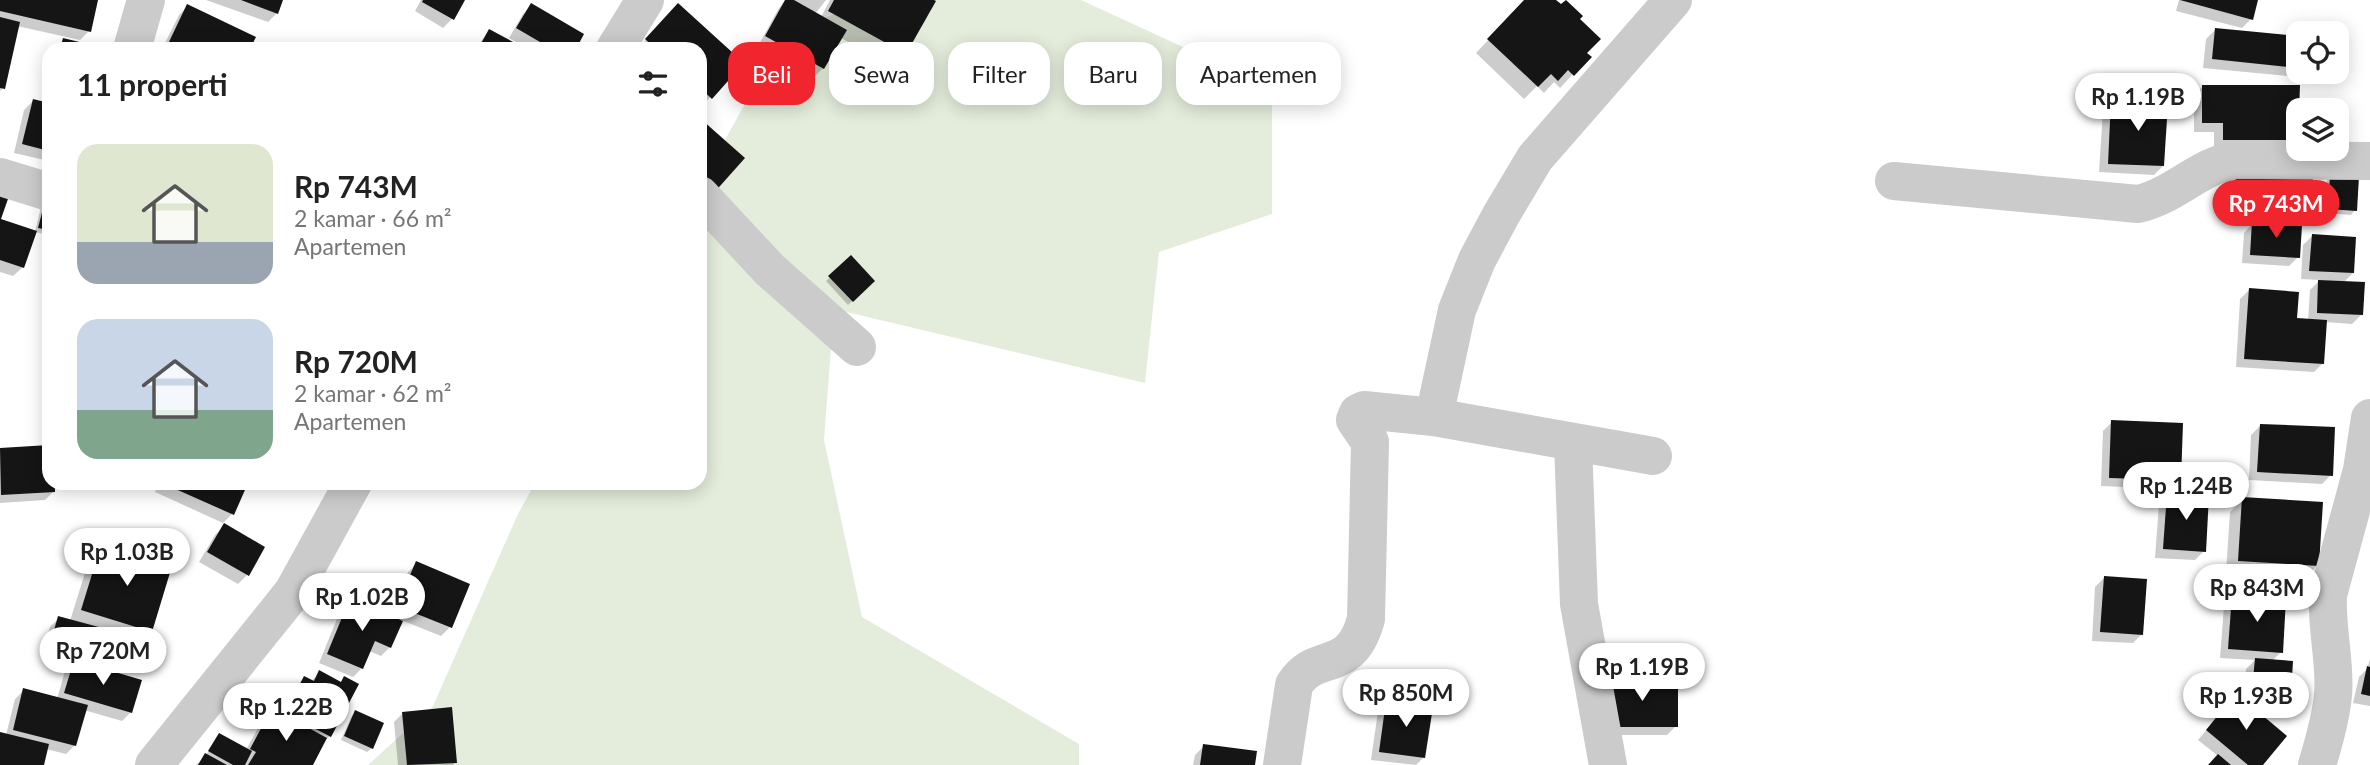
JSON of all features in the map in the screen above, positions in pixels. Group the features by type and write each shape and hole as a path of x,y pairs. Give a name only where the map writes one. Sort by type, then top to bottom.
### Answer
{"street":[{"path":"134,42 146,0"},
{"path":"619,42 645,0"},
{"path":"1434,418 1457,310 1477,260 1501,215 1535,158 1673,0"},
{"path":"1894,181 2138,204 2155,200 2222,162 2370,161"},
{"path":"0,177 42,190"},
{"path":"707,202 770,270 857,347"},
{"path":"1282,765 1294,685 1299,676 1312,668 1345,656 1361,636 1366,619 1370,442 1355,420 1356,416 1364,410 1434,418 1653,456"},
{"path":"2317,765 2328,726 2333,692 2328,595 2362,470 2370,418"},
{"path":"1573,443 1578,604 1608,765"},
{"path":"153,765 293,592 349,490"}],"green space":[{"path":"866,0 1081,0 1176,44 1176,105 1272,105 1272,214 1159,252 1145,383 834,309 824,440 862,617 1079,744 1079,765 368,765 433,706 531,490 707,490 707,172 744,105 815,105 815,42 779,42 782,37"}],"building":[{"path":"0,0 98,0 91,32 0,11"},
{"path":"241,0 283,0 278,14"},
{"path":"465,0 454,20 422,2"},
{"path":"785,0 794,0 847,30 840,42 829,42 829,61 824,69 815,64 815,42 776,42 765,36"},
{"path":"834,0 936,1 913,42 884,42 828,11"},
{"path":"1524,0 1556,0 1561,4 1566,0 1583,16 1580,19 1601,39 1587,53 1592,57 1574,76 1568,70 1558,81 1551,74 1538,87 1487,39"},
{"path":"2180,0 2258,0 2253,20"},
{"path":"531,3 584,34 580,42 540,42 516,28"},
{"path":"678,3 728,48 728,81 712,99 707,94 707,42 648,42 645,39"},
{"path":"187,4 256,37 254,42 169,42"},
{"path":"0,17 20,22 5,89 0,88"},
{"path":"2215,28 2286,35 2286,67 2212,59"},
{"path":"489,29 513,42 482,42"},
{"path":"63,38 79,42 62,42"},
{"path":"2202,85 2300,85 2300,98 2286,98 2286,140 2223,140 2223,123 2202,123"},
{"path":"33,99 42,101 42,149 22,144"},
{"path":"2111,100 2168,103 2164,166 2108,164"},
{"path":"707,124 745,158 712,195 707,190"},
{"path":"2236,174 2313,179 2311,217 2234,212"},
{"path":"2330,174 2359,176 2357,211 2328,209"},
{"path":"0,193 9,196 1,219 37,231 24,268 0,260"},
{"path":"42,213 42,229 38,228"},
{"path":"2252,222 2302,225 2300,258 2250,255"},
{"path":"2312,234 2356,237 2354,273 2309,271"},
{"path":"851,255 875,281 853,302 828,276"},
{"path":"2318,280 2365,282 2363,315 2317,313"},
{"path":"2249,288 2299,292 2297,318 2327,320 2324,364 2244,359"},
{"path":"2111,420 2183,423 2181,480 2109,478"},
{"path":"2260,424 2335,427 2333,476 2257,472"},
{"path":"42,445 42,490 55,492 1,495 0,448"},
{"path":"178,490 245,490 234,515"},
{"path":"2167,493 2209,495 2206,552 2163,549"},
{"path":"2242,497 2323,502 2319,566 2238,561"},
{"path":"224,523 265,547 249,576 207,552"},
{"path":"101,545 172,566 152,632 81,610"},
{"path":"416,561 470,584 452,628 397,606"},
{"path":"2104,576 2147,579 2143,635 2100,632"},
{"path":"2232,595 2286,598 2283,653 2228,649"},
{"path":"350,598 403,621 391,648 375,641 363,669 327,654"},
{"path":"58,616 106,629 97,661 49,648"},
{"path":"2255,658 2293,661 2291,693 2252,691"},
{"path":"74,660 142,680 132,713 64,693"},
{"path":"2367,666 2370,667 2370,696 2361,694"},
{"path":"319,670 341,682 344,676 359,684 331,737 285,713 304,676 314,681"},
{"path":"1603,680 1678,680 1678,727 1611,727"},
{"path":"23,688 88,705 76,746 13,730"},
{"path":"2236,693 2287,736 2263,765 2248,765 2206,730"},
{"path":"1386,701 1433,707 1425,758 1379,752"},
{"path":"452,707 457,763 407,765 402,712"},
{"path":"272,708 327,738 313,765 248,765 256,752 250,749"},
{"path":"355,710 384,723 373,749 344,736"},
{"path":"0,732 49,744 44,765 0,765"},
{"path":"219,733 252,751 245,765 233,765 208,751"},
{"path":"1203,744 1257,751 1255,765 1200,765"},
{"path":"205,753 227,765 198,765"},
{"path":"2218,754 2231,765 2208,765"}]}
